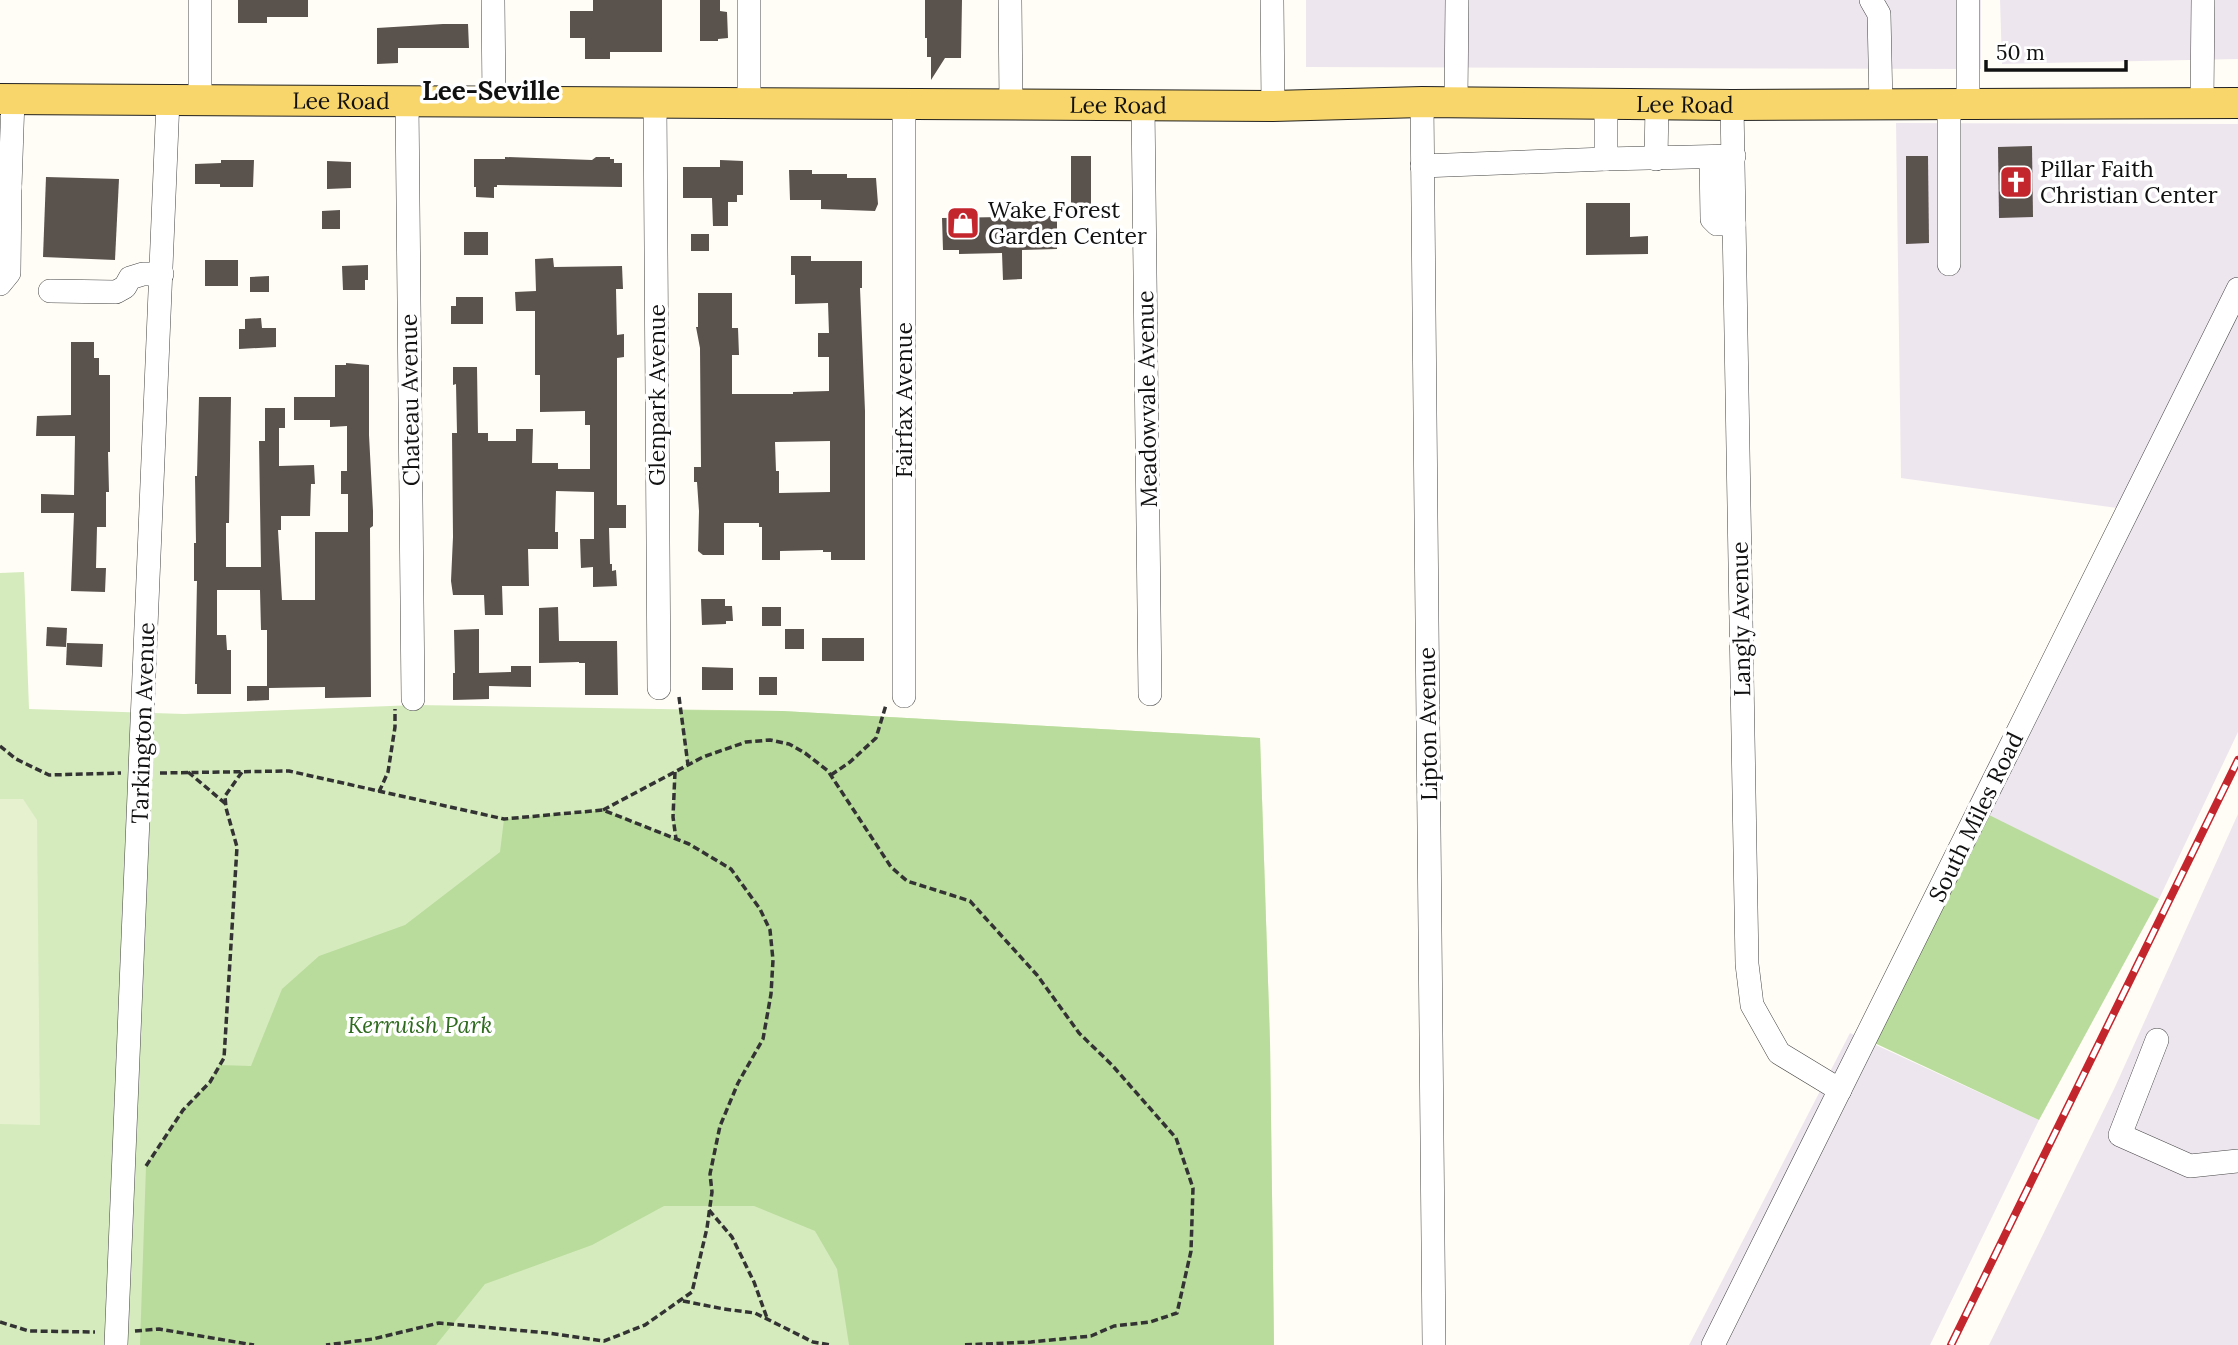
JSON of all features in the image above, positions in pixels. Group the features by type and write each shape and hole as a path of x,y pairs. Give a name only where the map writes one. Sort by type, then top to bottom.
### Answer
{"main road":[{"name":"Lee Road","path":"6,99 1273,106 1422,102 1732,106 2238,103"}],"street":[{"path":"200,0 200,100"},
{"path":"493,0 494,102"},
{"path":"749,0 749,103"},
{"path":"1010,0 1011,104"},
{"path":"1272,0 1273,106"},
{"path":"1456,102 1457,0"},
{"path":"1871,0 1879,14 1881,105"},
{"path":"1949,264 1968,0"},
{"path":"2202,103 2203,0"},
{"path":"0,284 9,272 5,187 6,99"},
{"name":"Tarkington Avenue","path":"108,1339 162,274 168,100"},
{"name":"Chateau Avenue","path":"404,703 407,101"},
{"name":"Glenpark Avenue","path":"655,102 669,692"},
{"name":"Lipton Avenue","path":"1422,102 1434,1345"},
{"name":"Fairfax Avenue","path":"896,696 904,104"},
{"path":"1606,104 1606,159"},
{"path":"1656,159 1657,104"},
{"name":"Meadowvale Avenue","path":"1143,105 1150,694"},
{"name":"Langly Avenue","path":"1732,106 1747,964 1752,1005 1779,1052 1840,1090"},
{"path":"1422,166 1734,156"},
{"path":"1711,157 1712,219 1717,224 1734,224"},
{"path":"50,291 116,292 125,286 130,278 143,274 162,274"},
{"name":"South Miles Road","path":"1713,1345 2238,289"},
{"path":"2157,1040 2120,1135 2190,1166 2238,1161"}],"path":[{"path":"669,692 679,710 688,765"},
{"path":"831,775 876,738 896,696"},
{"path":"379,792 388,772 394,717 404,703"},
{"path":"164,773 289,771 504,819 603,810 703,757 746,742 769,740 789,744 805,753 831,775 891,867 907,881 970,901 1015,949 1079,1033 1120,1073 1176,1139 1193,1188 1191,1251 1177,1313 1150,1322 1114,1326 1091,1336 962,1345"},
{"path":"0,746 16,759 50,775 122,773"},
{"path":"188,772 226,804"},
{"path":"146,1166 183,1110 210,1082 224,1058 237,847 225,796 242,772"},
{"path":"675,772 673,817 676,839"},
{"path":"326,1345 373,1339 439,1323 604,1341 645,1325 692,1292 709,1210 712,1192 710,1174 720,1126 738,1083 763,1039 771,994 770,930 760,909 731,869 689,844 603,810"},
{"path":"709,1210 732,1237 754,1282 767,1319"},
{"path":"682,1301 755,1313 813,1342 831,1345"},
{"path":"0,1322 29,1331 108,1339"},
{"path":"142,1330 159,1329 254,1345"}],"shaded area":[{"path":"1306,0 1981,0 1981,69 1306,67"},
{"path":"2000,0 2238,0 2238,59 2002,64"},
{"path":"1896,123 2238,124 2238,732 2159,899 1966,808 2117,508 1901,478"},
{"path":"2238,814 2238,1345 1989,1345 2115,1087"},
{"path":"1850,1033 2039,1120 1930,1345 1689,1345"}],"green space":[{"name":"Kerruish Park","path":"24,572 29,709 184,714 416,705 782,711 1260,738 1270,1042 1274,1345 0,1345 0,573"},
{"name":"Kerruish Park","path":"679,710 782,711 1260,738 1270,1042 1274,1345 849,1345 837,1269 815,1231 754,1206 664,1206 592,1245 485,1284 436,1345 140,1345 146,1166 183,1110 210,1082 219,1065 251,1066 282,989 319,956 405,925 500,852 504,819 603,810 676,838 673,817 675,772 688,765"},
{"path":"0,799 23,799 37,820 40,1125 0,1124"},
{"path":"1979,810 2159,899 2039,1120 1866,1039"}],"building":[{"path":"238,0 308,0 308,17 267,17 267,23 238,23"},
{"path":"593,0 662,0 662,52 610,52 610,59 585,59 585,38 570,38 570,11 593,11"},
{"path":"700,0 720,0 720,11 727,12 728,38 700,41"},
{"path":"925,0 962,0 961,58 945,58 931,80 931,57 927,57 925,38"},
{"path":"468,24 469,48 398,48 398,63 377,64 377,28"},
{"name":"Pillar Faith Christian Center","path":"2032,146 2033,217 1999,218 1998,147"},
{"path":"1071,156 1091,156 1091,217 1071,217"},
{"path":"1906,156 1928,156 1929,243 1906,244"},
{"path":"505,157 592,160 596,157 610,157 614,159 614,163 622,163 622,187 497,185 494,187 494,198 476,197 474,159"},
{"path":"221,160 254,160 253,187 195,184 195,164 221,163"},
{"path":"720,160 743,161 743,195 737,195 737,202 728,202 728,226 713,226 712,198 683,198 683,167 720,167"},
{"path":"327,161 351,162 351,188 327,189"},
{"path":"789,170 812,170 812,174 847,174 847,178 876,178 878,204 875,211 821,209 821,200 790,200"},
{"path":"46,177 119,179 115,260 43,257"},
{"path":"1586,203 1630,203 1630,237 1648,236 1648,254 1586,255"},
{"path":"340,210 340,229 322,229 322,211"},
{"path":"1057,216 1057,249 1022,250 1022,279 1003,280 1002,253 959,254 959,250 943,250 942,218"},
{"path":"464,232 488,232 488,255 464,255"},
{"path":"691,234 709,234 709,251 691,251"},
{"path":"791,256 811,256 811,261 862,261 860,288 865,411 865,560 831,560 831,552 823,550 780,551 780,560 762,560 762,527 759,527 759,523 724,523 724,555 703,555 698,551 699,511 694,467 701,467 700,348 696,327 698,293 732,293 732,328 738,328 739,355 732,355 732,394 829,391 829,357 818,357 818,333 829,333 828,303 795,304 795,275 791,275","holes":["830,441 830,492 779,493 775,442"]},
{"path":"553,258 554,267 622,266 623,289 616,289 617,335 624,334 624,357 617,358 617,505 626,505 626,528 609,528 610,564 612,571 616,570 617,586 593,587 593,567 581,568 580,539 594,539 594,492 556,491 555,532 558,532 558,549 528,549 529,586 502,586 503,615 485,615 484,595 453,595 451,581 452,433 457,433 453,367 477,367 478,433 488,433 488,441 516,441 516,429 533,429 532,463 558,463 558,469 590,469 590,425 585,425 585,411 540,412 540,375 535,375 535,311 516,311 515,292 536,291 535,259"},
{"path":"205,260 238,260 238,286 205,286"},
{"path":"368,265 365,290 343,290 342,266"},
{"path":"269,276 269,292 250,292 250,277"},
{"path":"456,297 483,297 483,324 451,324 451,306 456,306"},
{"path":"261,318 262,328 276,328 276,347 239,349 239,329 245,329 245,319"},
{"path":"71,342 94,342 94,358 99,358 99,375 110,375 109,492 106,492 106,527 97,527 96,568 106,568 105,592 71,591 74,513 41,513 41,494 74,495 75,436 36,436 37,416 71,415"},
{"path":"335,365 369,365 373,511 373,526 370,528 371,697 325,698 325,687 269,688 269,700 247,701 247,686 267,686 267,630 261,630 260,590 217,590 217,635 226,635 227,650 231,650 231,694 197,694 197,581 194,581 194,543 199,397 231,397 226,567 261,567 259,441 265,441 265,408 285,408 285,428 279,428 279,466 314,465 315,484 311,484 310,516 281,516 281,530 278,530 282,600 315,600 315,532 348,532 348,494 341,494 341,471 347,471 347,426 330,427 330,420 294,420 294,397 335,397"},
{"path":"701,599 725,599 725,606 732,606 733,621 702,625"},
{"path":"558,607 559,641 617,641 618,695 585,695 585,663 539,663 539,608"},
{"path":"762,607 781,607 781,626 762,626"},
{"path":"47,627 67,628 66,647 46,646"},
{"path":"479,629 479,673 511,672 511,666 531,666 531,687 489,686 489,699 453,700 454,630"},
{"path":"785,629 804,629 804,649 785,649"},
{"path":"822,638 864,638 864,661 822,661"},
{"path":"67,643 103,644 102,667 66,665"},
{"path":"702,667 733,668 733,690 702,690"},
{"path":"759,677 777,677 777,695 759,695"}],"railway":[{"path":"1951,1345 2238,760"}],"place":[{"name":"Pillar Faith Christian Center","path":"2016,182"},
{"name":"Wake Forest Garden Center","path":"963,223"}],"district":[{"name":"Lee-Seville","path":"491,91"}]}
